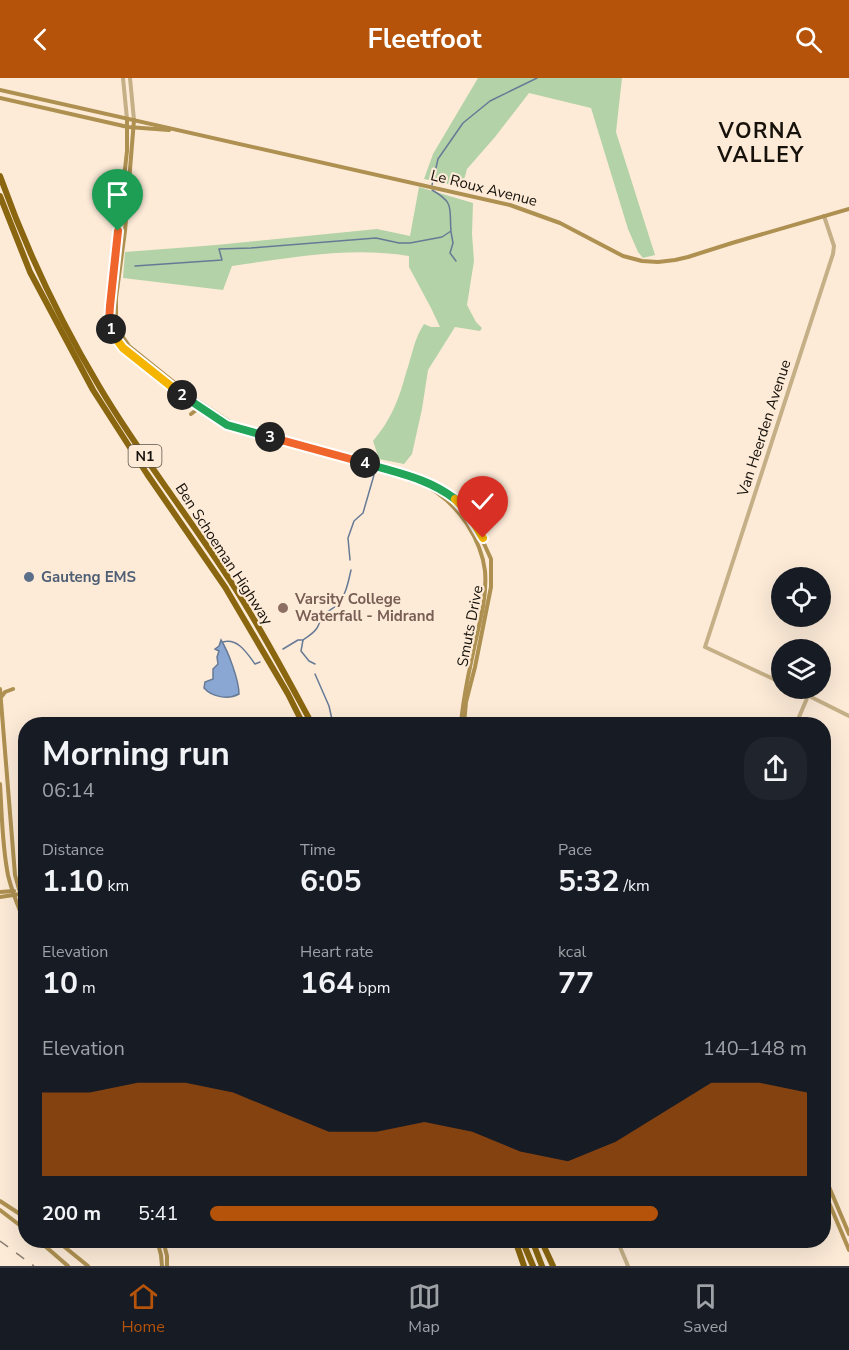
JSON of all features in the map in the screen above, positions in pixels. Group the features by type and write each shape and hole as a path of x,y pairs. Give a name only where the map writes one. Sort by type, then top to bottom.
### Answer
{"highway":[{"name":"Ben Schoeman Highway","path":"0,176 36,267 99,386 125,428 232,583 308,717"},
{"name":"Ben Schoeman Highway","path":"0,196 30,272 93,390 147,474 225,587 300,717"},
{"path":"518,1248 525,1266"},
{"path":"525,1248 532,1266"},
{"path":"535,1248 542,1266"},
{"path":"545,1248 553,1266"}],"main road":[{"name":"Le Roux Avenue","path":"0,90 510,205 560,223 623,256 649,261 688,257 849,209"},
{"name":"Le Roux Avenue","path":"0,98 128,127 173,130"},
{"path":"127,119 127,151 109,321 123,348 200,408 227,425 404,474"},
{"path":"134,120 125,231 116,298 116,321 120,333 129,346 170,379 241,430"},
{"path":"191,414 200,408"},
{"name":"Smuts Drive","path":"404,474 441,488 454,498 468,513 481,534 490,559 491,587 463,717"},
{"name":"Smuts Drive","path":"404,474 444,497 462,516 474,536 482,558 485,584 482,613 465,690 463,717"},
{"path":"0,689 15,875 18,885"},
{"path":"1,698 5,692 13,689"},
{"path":"0,784 5,852 13,893 18,905"},
{"path":"0,892 13,893"},
{"path":"0,897 18,892"},
{"path":"831,1192 849,1234"},
{"path":"0,1201 18,1213"},
{"path":"831,1208 849,1250"},
{"path":"0,1210 18,1224"},
{"path":"47,1248 68,1266"},
{"path":"66,1248 88,1266"},
{"path":"159,1248 162,1266"},
{"path":"165,1248 167,1266"}],"street":[{"path":"123,78 127,119"},
{"path":"129,78 134,120"},
{"name":"Van Heerden Avenue","path":"771,678 705,647 833,254 834,246 824,216"},
{"path":"799,717 807,699"},
{"path":"814,699 849,716"},
{"path":"620,1248 628,1266"}],"green space":[{"path":"478,78 622,78 616,132 655,255 643,258 638,252 628,229 591,108 529,93 467,169 462,187 424,179 433,154"},
{"path":"419,187 473,203 474,261 467,305 482,328 480,331 455,327 428,370 412,454 404,464 379,459 373,441 394,409 415,342 424,324 440,327 409,267 409,256 365,252 342,253 232,266 223,290 123,278 125,252 377,229 410,236"}],"water":[{"path":"221,640 233,666 239,688 239,694 230,697 216,695 204,688 205,682 213,679 213,669 218,664 219,651 215,649"}],"waterway":[{"path":"432,185 438,159 463,123 490,101 537,78"},
{"path":"135,266 222,260 219,249 376,238 410,243 442,237 451,231 450,211 448,203 432,190"},
{"path":"451,232 453,243 450,253 456,261"},
{"path":"350,560 348,538 354,521 363,513 374,475"},
{"path":"315,664 309,661 301,651 303,640 315,630 325,614 342,598 351,570"},
{"path":"283,649 298,640 303,640"},
{"path":"223,642 238,644 255,664 260,662"},
{"path":"315,674 331,717"}],"railway":[{"path":"0,1241 34,1266"}],"place":[{"name":"Gauteng EMS","path":"29,577"},
{"name":"Varsity College Waterfall - Midrand","path":"283,608"}],"district":[{"name":"VORNA VALLEY","path":"761,143"}],"route":[{"path":"118,231 109,321 117,340 133,357 192,402 227,425 404,474 441,488 468,513 483,538"}]}
